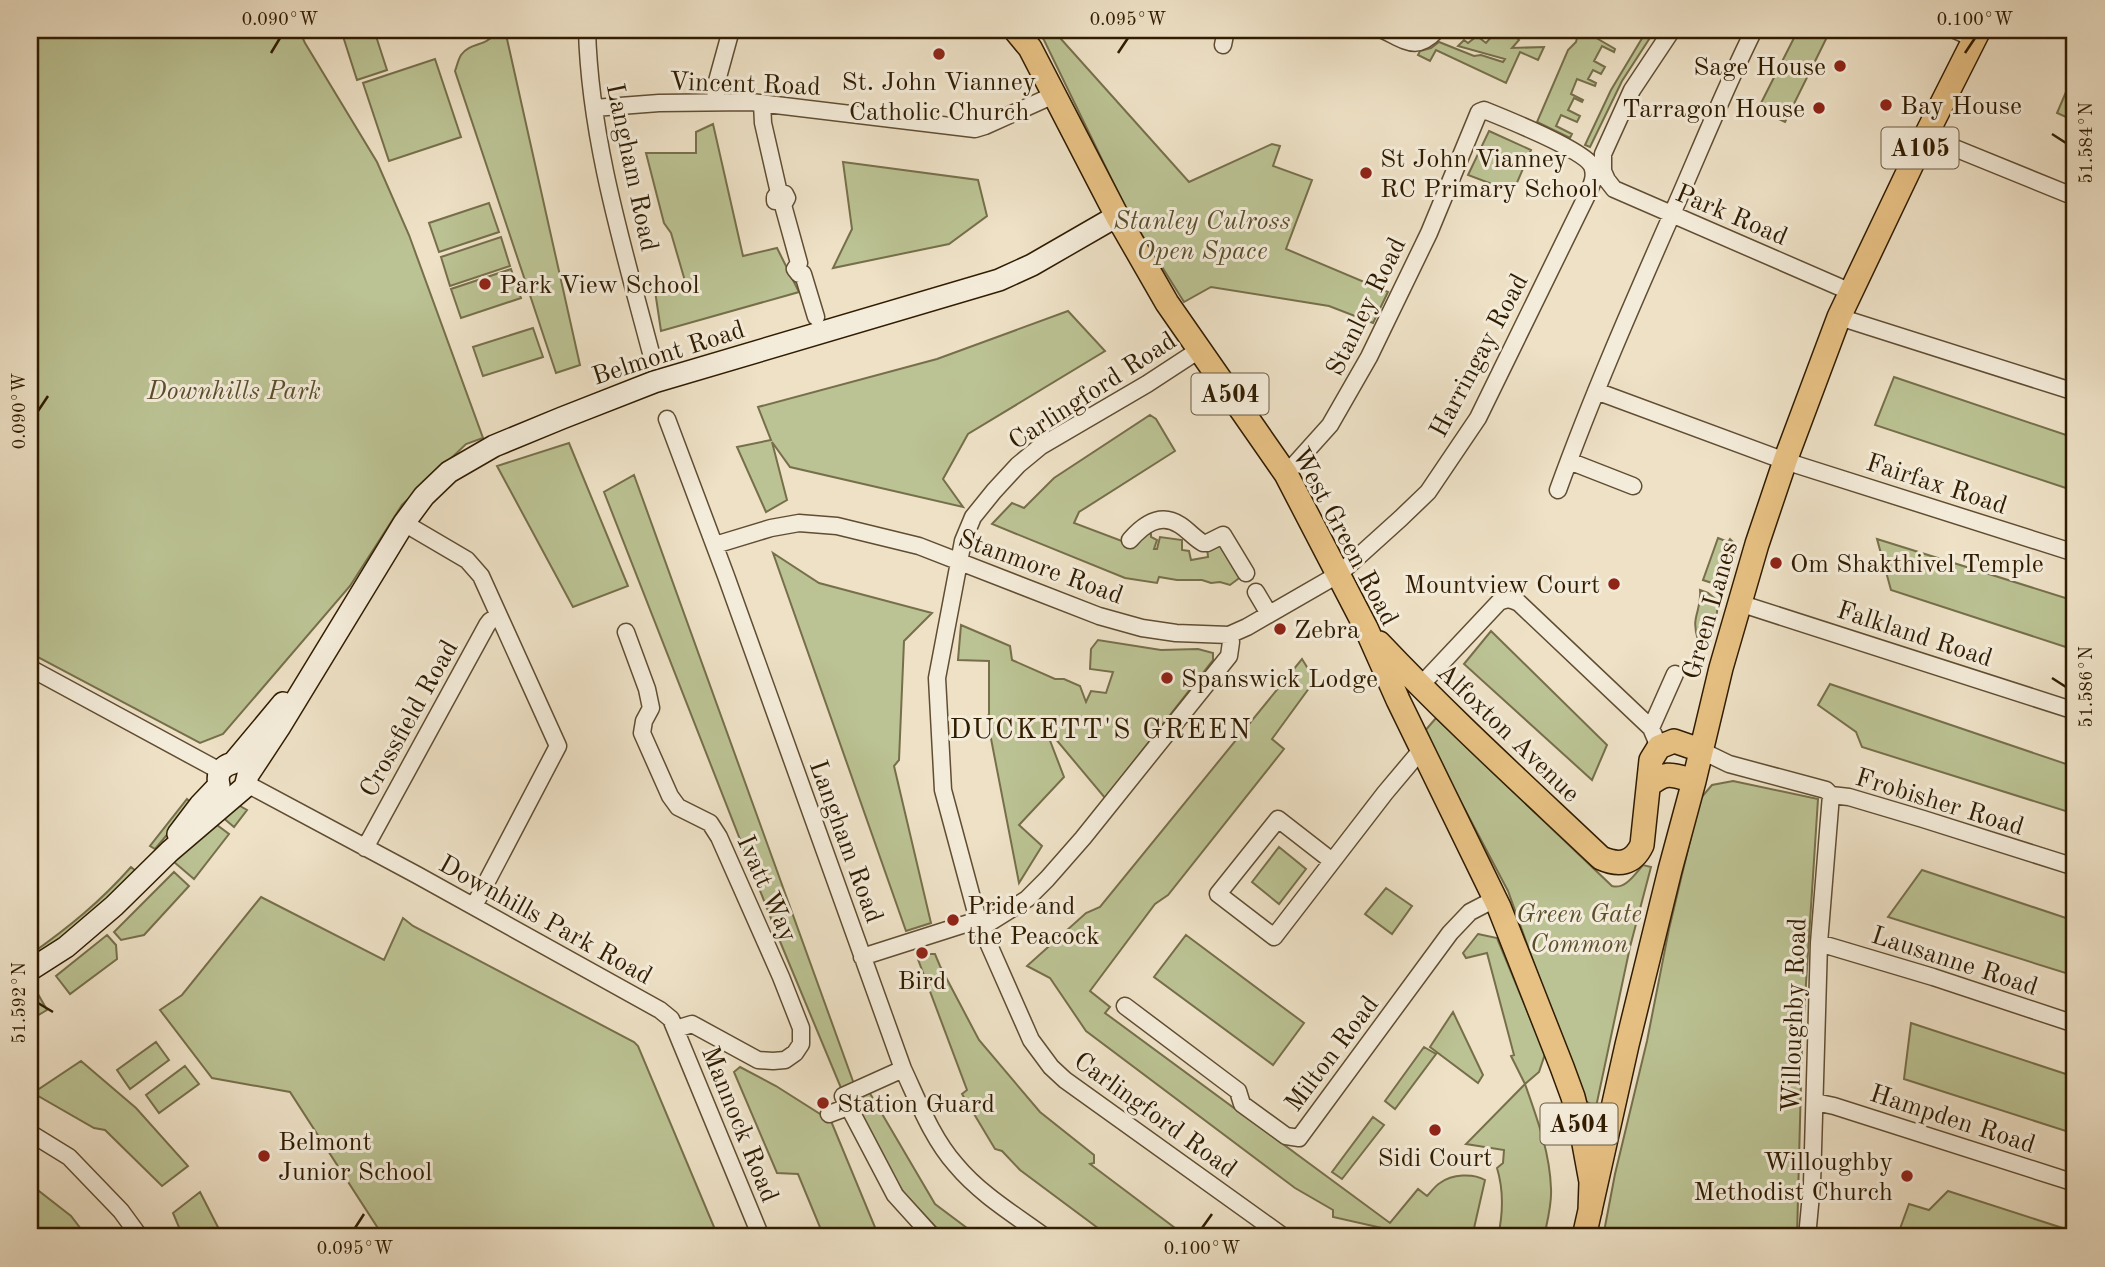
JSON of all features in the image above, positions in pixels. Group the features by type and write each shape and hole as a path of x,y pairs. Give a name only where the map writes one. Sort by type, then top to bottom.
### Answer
{"main road":[{"name":"West Green Road","path":"1015,30 1030,48 1117,216 1167,303 1286,474 1366,628 1398,700 1495,898 1573,1097 1591,1182 1590,1211"},
{"name":"Green Lanes","path":"1584,1237 1609,1121 1670,870 1739,603 1785,461 1839,317 1925,136 1969,33"},
{"name":"Belmont Road","path":"30,970 66,947 114,906 170,852 181,827 234,778 323,657 404,523 424,496 449,472 494,446 654,382 999,280 1032,265 1117,216"},
{"name":"Alfoxton Avenue","path":"1366,628 1420,686 1601,858 1612,863 1622,863 1639,853 1649,785"},
{"path":"1398,700 1397,692 1402,686 1420,686"},
{"path":"1655,737 1700,750"},
{"name":"A504","path":"1649,785 1655,737"},
{"path":"1649,785 1669,773 1694,781"},
{"path":"1573,1097 1587,1109 1609,1121"}],"street":[{"name":"Langham Road","path":"587,30 594,108 613,204 651,352"},
{"path":"715,102 717,81 731,30"},
{"path":"1383,30 1415,43 1423,43 1437,30"},
{"name":"Harringay Road","path":"1339,575 1428,492 1478,418 1632,90 1672,30"},
{"path":"1558,490 1596,391 1724,92 1754,30"},
{"name":"Vincent Road","path":"594,108 659,103 762,103 975,129 985,127 1054,95"},
{"path":"762,103 763,123 781,199 816,317"},
{"name":"Park Road","path":"1484,110 1566,146 1614,189 1851,292"},
{"name":"Stanley Road","path":"1286,474 1330,425 1370,357 1429,233 1479,112 1484,110"},
{"path":"1925,136 2075,197"},
{"path":"1839,317 2075,392"},
{"name":"Carlingford Road","path":"1199,350 1041,446 1017,465 974,517 963,541 937,678 943,790 980,924 1023,1025 1039,1053 1065,1080 1284,1237"},
{"name":"Fairfax Road","path":"1596,391 1785,461 2075,553"},
{"name":"Langham Road","path":"667,419 715,545 903,1069 929,1124 954,1163 989,1196 1045,1237"},
{"path":"1569,461 1633,486"},
{"path":"1130,540 1147,524 1162,519 1178,524 1203,543 1223,535 1246,573"},
{"path":"404,523 467,560 481,576 558,746 474,906"},
{"name":"Stanmore Road","path":"715,545 771,528 799,523 837,526 919,546 1099,617 1176,633 1229,635 1339,575"},
{"path":"1256,592 1269,614"},
{"path":"1420,686 1499,602 1505,599 1512,600 1655,737 1675,674"},
{"name":"Falkland Road","path":"1739,603 2075,710"},
{"name":"Crossfield Road","path":"365,848 486,625 498,616"},
{"name":"Ivatt Way","path":"626,632 647,689 651,708 644,721 642,733 670,796 678,807 710,823 719,837 801,1028 801,1044 785,1059 758,1060 692,1024 676,1028"},
{"path":"862,957 980,924 1027,899 1083,838 1229,656 1229,635"},
{"name":"Downhills Park Road","path":"30,668 474,906 660,1010 671,1019 676,1028"},
{"path":"1332,861 1278,819 1218,894 1274,937 1422,749"},
{"name":"Frobisher Road","path":"1700,750 1729,764 1826,790 1831,795 1849,797 2075,867"},
{"path":"1694,781 1704,768 1729,764"},
{"name":"Willoughby Road","path":"1807,1237 1812,1184 1819,943 1831,795"},
{"name":"Milton Road","path":"1125,1006 1238,1091 1242,1104 1286,1136 1299,1138 1450,933 1469,912 1495,898"},
{"name":"Lausanne Road","path":"1819,943 2075,1024"},
{"name":"Mannock Road","path":"676,1028 761,1237"},
{"path":"903,1069 843,1096 895,1195 933,1237"},
{"name":"Hampden Road","path":"1815,1102 2075,1183"},
{"path":"829,1114 848,1107"},
{"path":"30,1133 69,1157 121,1211 140,1237"}],"green space":[{"name":"Downhills Park","path":"30,30 299,30 377,162 409,235 483,438 466,444 402,505 350,586 223,734 200,743 30,653"},
{"path":"341,30 374,30 387,70 357,80"},
{"path":"493,30 505,30 580,365 556,373 455,71 465,51 491,38"},
{"name":"Stanley Culross Open Space","path":"1036,30 1053,30 1189,182 1272,144 1280,146 1273,166 1312,180 1286,249 1388,292 1373,323 1329,306 1211,287 1184,302 1127,211 1044,40"},
{"path":"1490,30 1509,30 1519,40 1512,48 1544,47 1538,60 1520,52 1506,83 1436,50 1430,61 1418,55 1420,51 1439,42 1474,56 1481,55 1503,62 1505,59 1458,46 1464,40 1468,43 1477,36 1486,43 1494,34"},
{"path":"1579,30 1603,30 1598,39 1615,49 1614,52 1602,46 1594,61 1605,67 1601,74 1593,70 1588,79 1596,83 1595,86 1577,79 1571,94 1583,100 1582,102 1574,98 1568,110 1580,116 1577,122 1561,115 1556,126 1572,134 1570,138 1537,122 1568,50 1576,42"},
{"path":"1647,30 1655,30 1622,81 1590,147 1585,145 1611,90"},
{"path":"1798,30 1822,30 1829,33 1785,122 1758,109"},
{"path":"435,59 461,137 389,161 363,83"},
{"path":"2075,71 2075,121 2057,113"},
{"path":"713,124 743,256 777,248 799,292 661,331 655,291 685,281 671,233 664,223 646,153 696,153 696,132"},
{"path":"1489,131 1531,150 1513,192 1468,175"},
{"path":"843,162 978,180 987,216 949,244 833,268 852,229"},
{"path":"489,203 499,232 439,252 429,223"},
{"path":"501,237 510,266 450,286 441,257"},
{"path":"511,269 521,298 461,318 451,289"},
{"path":"1068,311 1105,351 968,434 943,479 963,507 790,467 772,442 787,500 766,512 737,447 771,440 758,407 937,359"},
{"path":"533,328 543,357 483,376 473,347"},
{"path":"1894,377 2075,438 2075,491 1875,425"},
{"path":"1150,415 1156,419 1175,451 1079,512 1074,523 1135,546 1143,531 1157,540 1154,549 1157,549 1160,537 1182,540 1182,550 1189,551 1191,560 1208,557 1207,547 1220,540 1242,576 1230,585 1159,577 1157,583 1125,578 992,524 1012,503 1024,508 1054,478"},
{"path":"569,443 628,586 573,607 497,466"},
{"path":"634,475 854,1084 841,1088 779,939 604,492"},
{"path":"1718,538 1728,542 1730,539 1738,547 1724,587 1703,580"},
{"path":"1877,539 2075,601 2075,650 1891,590"},
{"path":"773,553 819,583 932,613 904,641 899,760 894,766 931,923 906,931"},
{"path":"1700,590 1718,601 1708,646 1698,640 1695,625"},
{"path":"961,625 1010,646 1012,660 1055,679 1064,679 1080,686 1086,702 1091,691 1106,693 1113,672 1090,669 1091,649 1098,640 1161,650 1198,649 1213,653 1213,660 1105,798 1044,725 1064,777 1019,825 1042,846 1019,883 987,718 989,661 958,660"},
{"path":"1491,631 1607,745 1592,780 1464,664"},
{"path":"1302,659 1315,680 1272,739 1284,749 1168,895 1155,904 1090,991 1110,1007 1105,1013 1390,1223 1418,1189 1427,1196 1438,1184 1456,1176 1485,1180 1472,1237 1422,1237 1333,1217 1333,1210 1295,1188 1086,1031 1050,978 1027,966 1086,913 1100,907"},
{"path":"1830,684 2075,767 2075,814 1862,747 1856,732 1818,705"},
{"name":"Green Gate Common","path":"1436,718 1612,886 1621,886 1643,865 1651,867 1630,947 1596,1107 1583,1100 1508,891 1424,732"},
{"path":"1733,781 1818,799 1802,1045 1797,1237 1603,1237 1669,929 1700,799 1712,785"},
{"path":"187,799 193,804 155,849 150,846"},
{"path":"233,802 247,810 234,827 221,816"},
{"path":"213,822 229,834 194,879 174,862"},
{"path":"1279,847 1306,869 1279,904 1252,882"},
{"path":"131,867 136,871 112,897 36,958 31,954 84,913"},
{"path":"1922,870 2075,921 2075,976 1888,917"},
{"path":"174,872 189,886 144,935 121,940 114,932"},
{"path":"1386,888 1412,906 1392,934 1365,914"},
{"path":"261,897 384,960 403,918 413,926 634,1042 714,1227 709,1237 382,1237 290,1092 212,1078 160,1010 182,995"},
{"path":"1478,934 1497,938 1545,1054 1539,1072 1525,1084 1511,1056 1514,1055 1487,953 1466,958 1463,953"},
{"path":"107,935 116,945 117,959 70,994 56,976"},
{"path":"1186,935 1304,1023 1273,1065 1154,977"},
{"path":"916,954 935,954 979,1040 1040,1112 1094,1155 1094,1163 1090,1164 1187,1237 1110,1237 1020,1170 1002,1151 995,1149 962,1094 967,1090"},
{"path":"34,987 47,1010 30,1020 30,990"},
{"path":"1453,1012 1483,1075 1478,1083 1430,1047"},
{"path":"1911,1023 2075,1077 2075,1134 1904,1079"},
{"path":"156,1042 169,1060 130,1089 117,1070"},
{"path":"1424,1047 1436,1054 1395,1109 1385,1101"},
{"path":"81,1061 136,1108 188,1166 162,1186 105,1130 94,1128 33,1093"},
{"path":"185,1066 199,1084 159,1113 146,1095"},
{"path":"740,1067 831,1121 879,1237 824,1237 798,1174 777,1173 734,1072"},
{"path":"1525,1084 1548,1162 1551,1195 1549,1213 1544,1237 1498,1237 1502,1203 1497,1168 1503,1163 1504,1150 1466,1144"},
{"path":"868,1090 935,1204 979,1237 945,1237 904,1193 886,1167 855,1104"},
{"path":"1373,1117 1384,1125 1342,1179 1332,1172"},
{"path":"30,1184 71,1216 87,1237 30,1237"},
{"path":"1948,1191 2075,1232 2075,1237 1897,1237 1909,1204 1929,1210"},
{"path":"200,1192 223,1237 183,1237 173,1213"}],"place":[{"name":"St. John Vianney Catholic Church","path":"939,54"},
{"name":"Sage House","path":"1840,66"},
{"name":"Bay House","path":"1886,105"},
{"name":"Tarragon House","path":"1819,108"},
{"name":"St John Vianney RC Primary School","path":"1366,173"},
{"name":"Park View School","path":"485,284"},
{"name":"Om Shakthivel Temple","path":"1776,563"},
{"name":"Mountview Court","path":"1614,584"},
{"name":"Zebra","path":"1280,629"},
{"name":"Spanswick Lodge","path":"1167,678"},
{"name":"Pride and the Peacock","path":"953,920"},
{"name":"Bird","path":"922,953"},
{"name":"Station Guard","path":"823,1103"},
{"name":"Sidi Court","path":"1435,1130"},
{"name":"Belmont Junior School","path":"264,1156"},
{"name":"Willoughby Methodist Church","path":"1907,1176"}],"district":[{"name":"DUCKETT'S GREEN","path":"1101,728"}]}
